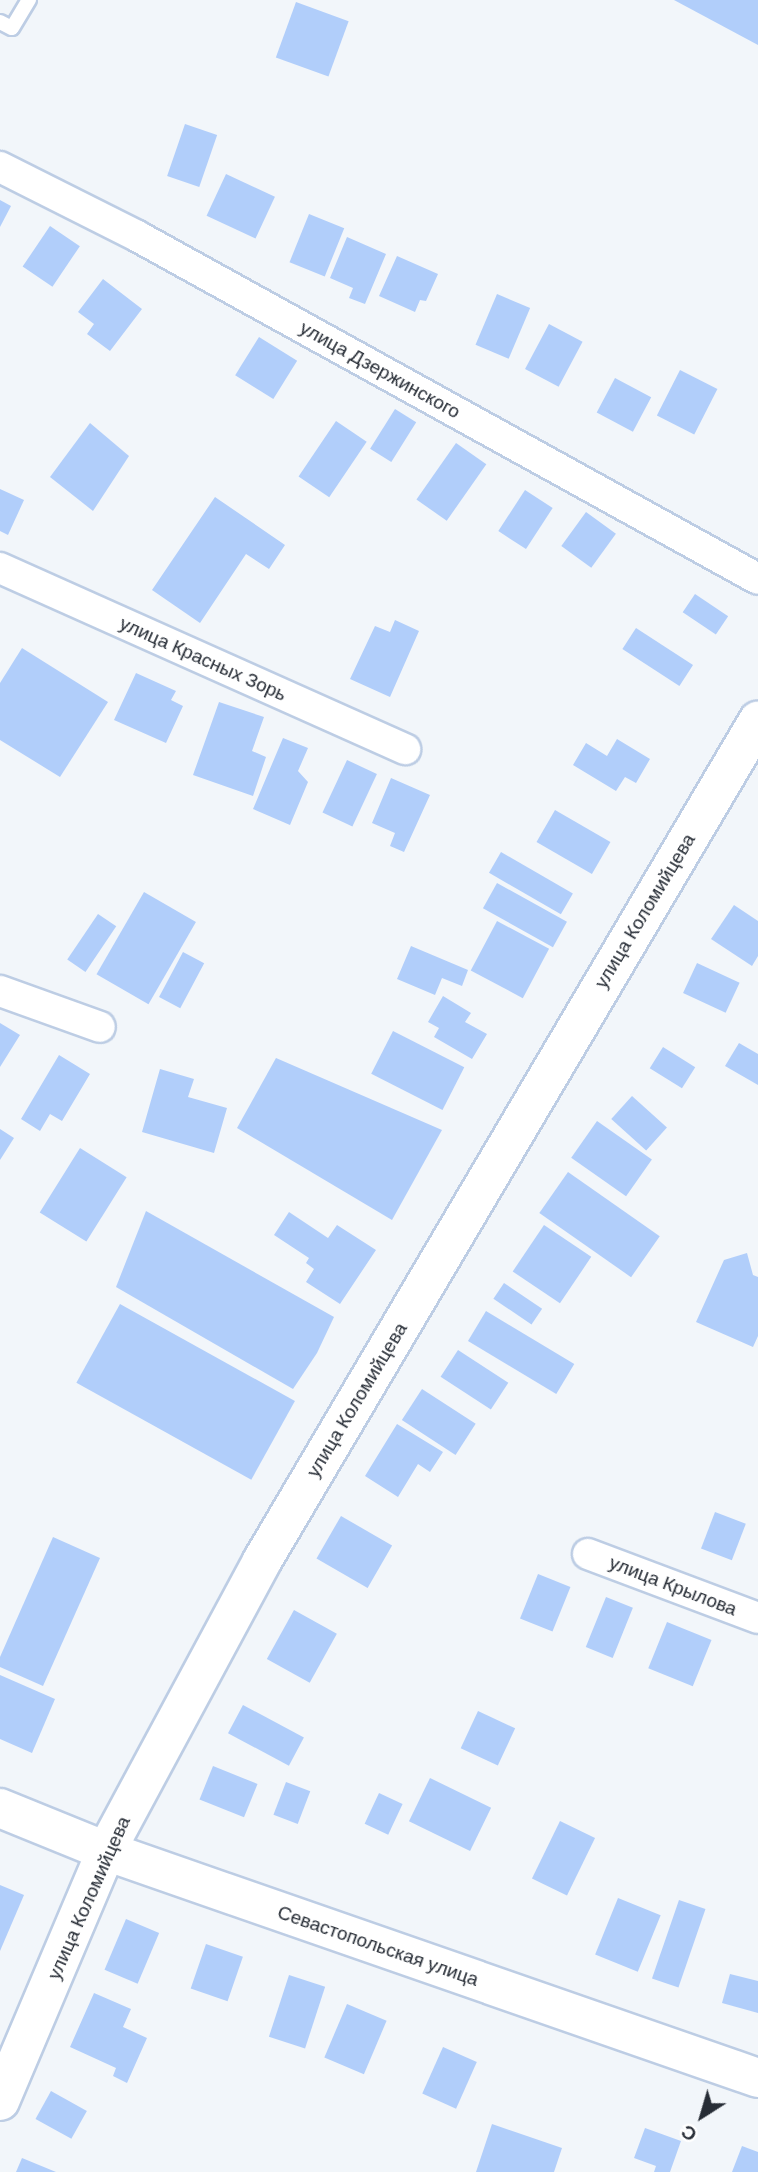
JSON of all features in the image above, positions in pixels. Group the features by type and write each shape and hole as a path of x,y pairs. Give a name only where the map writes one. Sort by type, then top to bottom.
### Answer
{"main road":[{"name":"улица Коломийцева","path":"0,2101 106,1851 262,1561 758,720"},
{"name":"Севастопольская улица","path":"0,1808 106,1851 758,2078"}],"street":[{"name":"улица Дзержинского","path":"0,167 137,236 758,579"},
{"name":"улица Красных Зорь","path":"0,568 405,749"},
{"path":"0,992 100,1027"},
{"name":"улица Крылова","path":"588,1554 758,1618"}],"lane":[{"path":"0,22 12,28 29,0"}],"building":[{"path":"674,0 758,0 758,45"},
{"path":"296,2 349,21 328,77 276,57"},
{"path":"185,124 217,135 199,187 167,176"},
{"path":"226,174 275,197 256,239 207,216"},
{"path":"0,200 11,206 0,227"},
{"path":"309,214 344,228 325,276 290,262"},
{"path":"50,226 80,246 52,287 23,267"},
{"path":"347,237 386,254 365,304 349,298 353,288 330,278"},
{"path":"397,256 438,274 426,301 420,300 415,312 379,296"},
{"path":"103,279 142,309 110,351 87,334 94,324 78,312"},
{"path":"497,294 530,308 509,359 476,345"},
{"path":"549,324 583,342 559,387 525,369"},
{"path":"259,337 297,361 273,399 235,375"},
{"path":"680,370 717,389 694,435 657,415"},
{"path":"615,378 651,397 633,432 597,412"},
{"path":"395,409 416,422 391,462 370,449"},
{"path":"336,421 367,442 329,497 299,477"},
{"path":"90,423 129,456 93,511 50,477"},
{"path":"456,443 486,464 447,521 416,500"},
{"path":"0,489 24,500 8,535 0,531"},
{"path":"525,490 553,508 526,549 498,531"},
{"path":"215,497 285,545 269,569 246,554 200,623 152,590"},
{"path":"586,512 616,534 591,568 561,546"},
{"path":"695,594 728,616 716,635 683,612"},
{"path":"395,620 419,631 390,697 350,679 375,626 390,632"},
{"path":"636,628 693,665 679,686 622,649"},
{"path":"22,648 108,702 60,777 0,740 0,683"},
{"path":"136,673 176,691 171,700 183,706 166,743 114,720"},
{"path":"219,702 264,717 252,751 266,757 253,796 193,775"},
{"path":"283,738 308,748 298,771 308,782 290,825 253,809"},
{"path":"617,739 650,759 636,783 625,777 616,791 573,765 586,743 607,756"},
{"path":"347,760 377,774 352,827 322,813"},
{"path":"391,778 430,795 404,852 390,846 395,833 372,823"},
{"path":"555,810 610,842 592,874 536,842"},
{"path":"501,852 573,894 561,914 489,873"},
{"path":"497,883 567,922 553,947 483,908"},
{"path":"144,892 196,922 148,1004 96,974"},
{"path":"734,905 758,921 758,956 752,966 711,939"},
{"path":"98,914 116,926 85,972 67,960"},
{"path":"497,921 549,949 523,998 471,970"},
{"path":"411,946 468,970 462,986 442,978 435,995 397,979"},
{"path":"183,952 204,963 180,1008 159,997"},
{"path":"697,963 740,983 726,1013 683,993"},
{"path":"443,996 471,1013 465,1022 487,1034 472,1059 434,1037 439,1028 428,1022"},
{"path":"0,1023 20,1035 0,1067"},
{"path":"393,1031 464,1067 442,1110 371,1074"},
{"path":"739,1043 758,1054 758,1085 725,1066"},
{"path":"663,1047 695,1067 682,1088 650,1068"},
{"path":"59,1055 90,1074 62,1121 50,1114 40,1131 21,1119"},
{"path":"276,1058 442,1130 392,1220 237,1128"},
{"path":"160,1069 194,1079 188,1097 227,1108 214,1153 142,1132"},
{"path":"632,1096 667,1127 646,1150 611,1119"},
{"path":"597,1121 652,1159 626,1196 571,1158"},
{"path":"0,1129 14,1138 0,1160"},
{"path":"80,1148 127,1177 86,1242 40,1212"},
{"path":"568,1172 660,1236 631,1277 539,1213"},
{"path":"146,1211 334,1317 317,1353 293,1389 116,1287"},
{"path":"289,1212 328,1238 337,1225 376,1250 340,1304 306,1282 314,1269 306,1263 309,1258 274,1235"},
{"path":"544,1225 591,1257 560,1303 513,1271"},
{"path":"747,1253 753,1275 758,1277 758,1336 753,1347 696,1322 724,1260"},
{"path":"504,1283 542,1309 532,1324 493,1299"},
{"path":"120,1304 295,1401 251,1480 76,1383"},
{"path":"486,1311 574,1364 556,1394 468,1341"},
{"path":"458,1350 508,1383 491,1410 441,1377"},
{"path":"422,1389 476,1424 456,1455 402,1420"},
{"path":"397,1424 443,1452 430,1472 418,1464 398,1497 365,1476"},
{"path":"715,1512 746,1524 732,1560 701,1548"},
{"path":"341,1516 392,1546 368,1588 316,1558"},
{"path":"53,1537 100,1558 43,1686 0,1667 0,1657"},
{"path":"538,1574 570,1587 552,1632 520,1619"},
{"path":"606,1597 633,1608 613,1658 586,1647"},
{"path":"294,1610 337,1634 310,1683 267,1659"},
{"path":"667,1622 712,1640 693,1686 648,1668"},
{"path":"0,1675 55,1699 32,1753 0,1739"},
{"path":"243,1705 304,1737 289,1766 228,1733"},
{"path":"478,1711 515,1728 498,1765 461,1748"},
{"path":"213,1766 258,1784 244,1817 200,1799"},
{"path":"430,1778 491,1808 470,1851 409,1821"},
{"path":"286,1782 310,1791 298,1824 273,1815"},
{"path":"379,1793 403,1804 388,1835 365,1824"},
{"path":"560,1821 595,1838 567,1896 532,1879"},
{"path":"0,1885 24,1895 0,1951"},
{"path":"618,1898 661,1915 638,1972 595,1955"},
{"path":"679,1900 705,1909 678,1988 652,1978"},
{"path":"126,1919 159,1933 138,1984 105,1970"},
{"path":"206,1944 243,1957 228,2001 191,1988"},
{"path":"730,1974 758,1981 758,2013 722,2003"},
{"path":"289,1975 325,1987 305,2049 269,2037"},
{"path":"94,1993 131,2009 123,2027 147,2038 127,2083 113,2076 116,2068 70,2047"},
{"path":"347,2004 387,2021 364,2074 324,2057"},
{"path":"443,2047 477,2062 456,2109 422,2094"},
{"path":"51,2091 87,2111 71,2139 35,2119"},
{"path":"492,2124 562,2148 554,2172 476,2172"},
{"path":"645,2128 681,2141 670,2172 654,2172 656,2166 634,2158"},
{"path":"742,2146 758,2152 758,2172 732,2172"},
{"path":"22,2158 56,2172 16,2172"}]}
